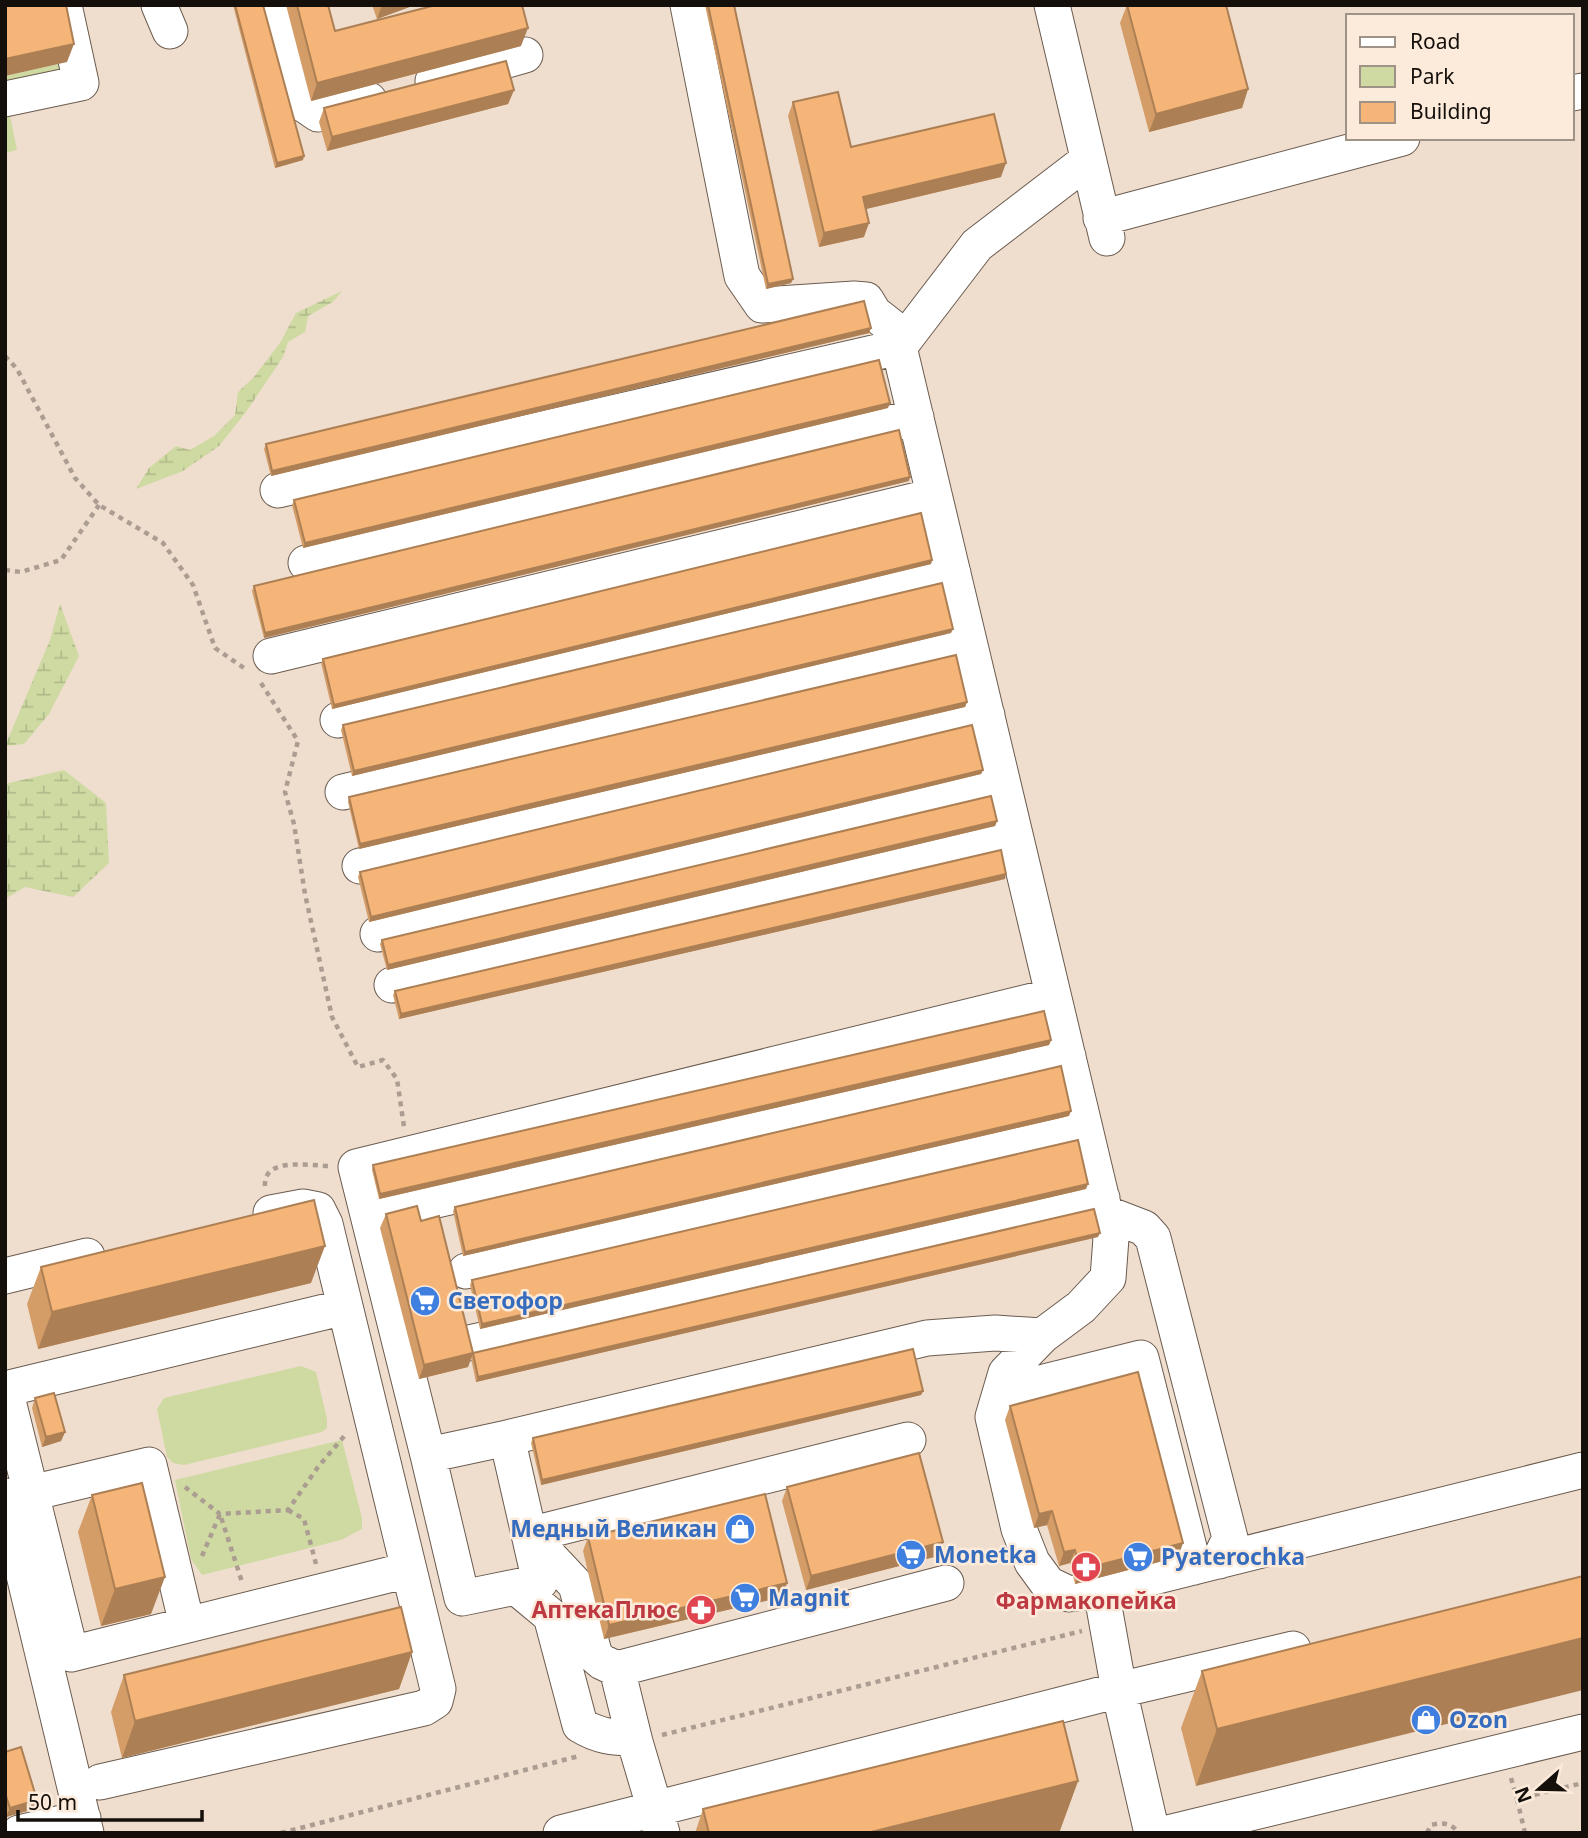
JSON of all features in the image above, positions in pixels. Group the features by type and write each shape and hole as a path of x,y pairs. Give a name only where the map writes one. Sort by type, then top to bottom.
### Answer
{"street":[{"path":"5,99 80,83 64,5"},
{"path":"273,5 299,101 318,114 525,55"},
{"path":"688,5 742,276 762,305 866,300 874,313 903,343 934,496 1111,1238 1108,1278 1081,1307 1042,1336 1006,1373 993,1417 1019,1529 1032,1562 1048,1584 1069,1594 1101,1590 1583,1470"},
{"path":"1052,5 1104,228 1395,140"},
{"path":"278,490 903,343 978,245 1088,160"},
{"path":"306,563 916,417"},
{"path":"259,668 934,496"},
{"path":"338,720 953,573"},
{"path":"343,792 970,643"},
{"path":"360,866 987,715"},
{"path":"378,934 1003,784"},
{"path":"392,985 1016,837"},
{"path":"507,1438 540,1582 462,1598 356,1167 1054,996"},
{"path":"375,1213 1068,1056"},
{"path":"466,1271 1085,1129"},
{"path":"469,1343 1103,1205 1144,1228 1153,1238 1230,1538 1207,1564"},
{"path":"100,1782 424,1708 435,1701 438,1689 325,1224 317,1210 303,1207 259,1216"},
{"path":"5,1276 112,1251"},
{"path":"19,1833 84,1825 58,1657 18,1494 5,1389 345,1307"},
{"path":"428,1455 927,1338 995,1333 1042,1336"},
{"path":"1000,1393 1141,1358 1207,1564"},
{"path":"529,1535 908,1440"},
{"path":"18,1494 149,1465 187,1625"},
{"path":"18,1494 13,1555 58,1657"},
{"path":"529,1535 576,1585 595,1657 617,1669 946,1583"},
{"path":"58,1657 408,1570"},
{"path":"516,1587 551,1616 580,1725 593,1733 635,1740"},
{"path":"1101,1590 1119,1689 1152,1833"},
{"path":"561,1833 659,1820 1119,1689 1318,1643"},
{"path":"617,1669 659,1820"},
{"path":"1168,1833 1583,1732"}],"path":[{"path":"5,356 17,369 75,478 99,505 163,543 193,585 215,648 259,668 298,741 285,792 294,824 304,894 332,1017 358,1067 383,1060 397,1079 402,1104 404,1155"},
{"path":"5,366 11,362"},
{"path":"5,570 20,572 61,560 99,505"},
{"path":"259,1216 265,1179 270,1171 282,1165 356,1167"},
{"path":"288,1510 318,1467 342,1440 368,1401"},
{"path":"149,1465 175,1480 220,1514 250,1610"},
{"path":"220,1514 288,1510 304,1519 323,1591"},
{"path":"179,1590 196,1569 220,1514"},
{"path":"635,1740 1107,1625"},
{"path":"1504,1751 1525,1833"},
{"path":"281,1833 583,1755"},
{"path":"1517,1799 1583,1783"},
{"path":"1427,1833 1431,1825 1442,1823 1454,1826 1459,1833"}],"green space":[{"path":"67,62 70,74 5,88 5,76"},
{"path":"9,111 17,150 5,153 5,112"},
{"path":"342,291 333,302 308,316 305,332 288,342 283,357 219,446 183,471 136,489 149,468 176,446 190,450 214,436 235,415 238,392 253,378 280,343 296,313"},
{"path":"60,604 79,656 49,714 24,744 5,746 50,640"},
{"path":"64,770 106,803 109,863 73,897 25,887 5,899 5,784"},
{"path":"301,1366 316,1372 327,1419 327,1428 322,1432 184,1465 173,1463 167,1457 157,1409 164,1398"},
{"path":"342,1440 362,1518 362,1529 341,1540 202,1575 191,1559 175,1480"}],"building":[{"path":"5,5 66,5 74,44 5,59"},
{"path":"235,5 263,5 304,156 277,163"},
{"path":"297,5 328,5 335,31 436,5 522,5 528,28 317,83"},
{"path":"708,5 734,5 793,279 768,284"},
{"path":"1127,5 1226,5 1248,89 1156,114"},
{"path":"506,61 514,90 332,137 324,108"},
{"path":"838,92 851,147 994,114 1006,163 863,197 869,223 824,233 793,102"},
{"path":"864,301 871,328 272,471 266,444"},
{"path":"879,360 890,403 305,543 294,500"},
{"path":"899,430 910,477 265,633 254,586"},
{"path":"921,513 932,560 334,705 323,659"},
{"path":"942,583 953,629 354,771 343,725"},
{"path":"956,655 967,702 360,844 349,797"},
{"path":"972,725 983,770 371,917 360,872"},
{"path":"991,796 997,821 388,965 382,940"},
{"path":"1001,850 1006,874 401,1014 395,991"},
{"path":"1044,1011 1051,1040 380,1194 373,1165"},
{"path":"1061,1066 1071,1111 465,1252 455,1207"},
{"path":"1078,1140 1088,1184 482,1324 472,1280"},
{"path":"314,1200 325,1246 52,1312 41,1267"},
{"name":"Светофор","path":"417,1206 421,1221 439,1216 473,1353 424,1365 386,1214"},
{"path":"1094,1209 1100,1233 478,1377 473,1353"},
{"path":"913,1349 923,1391 542,1480 533,1438"},
{"path":"1138,1372 1183,1543 1080,1570 1075,1550 1064,1552 1052,1511 1039,1514 1010,1406"},
{"path":"54,1393 65,1432 46,1437 35,1398"},
{"path":"919,1453 943,1542 811,1576 787,1487"},
{"path":"142,1483 165,1577 115,1589 92,1495"},
{"path":"765,1494 787,1583 609,1625 588,1537"},
{"path":"1583,1576 1583,1638 1217,1729 1202,1671"},
{"path":"401,1607 412,1652 135,1721 124,1675"},
{"path":"1063,1721 1078,1781 867,1833 709,1833 703,1809"},
{"path":"21,1747 37,1800 10,1808 5,1793 5,1752"}],"place":[{"name":"Светофор","path":"425,1301"},
{"name":"Медный Великан","path":"740,1529"},
{"name":"Monetka","path":"911,1555"},
{"name":"Pyaterochka","path":"1138,1557"},
{"name":"Фармакопейка","path":"1086,1567"},
{"name":"Magnit","path":"745,1598"},
{"name":"АптекаПлюс","path":"701,1610"},
{"name":"Ozon","path":"1426,1720"}]}
